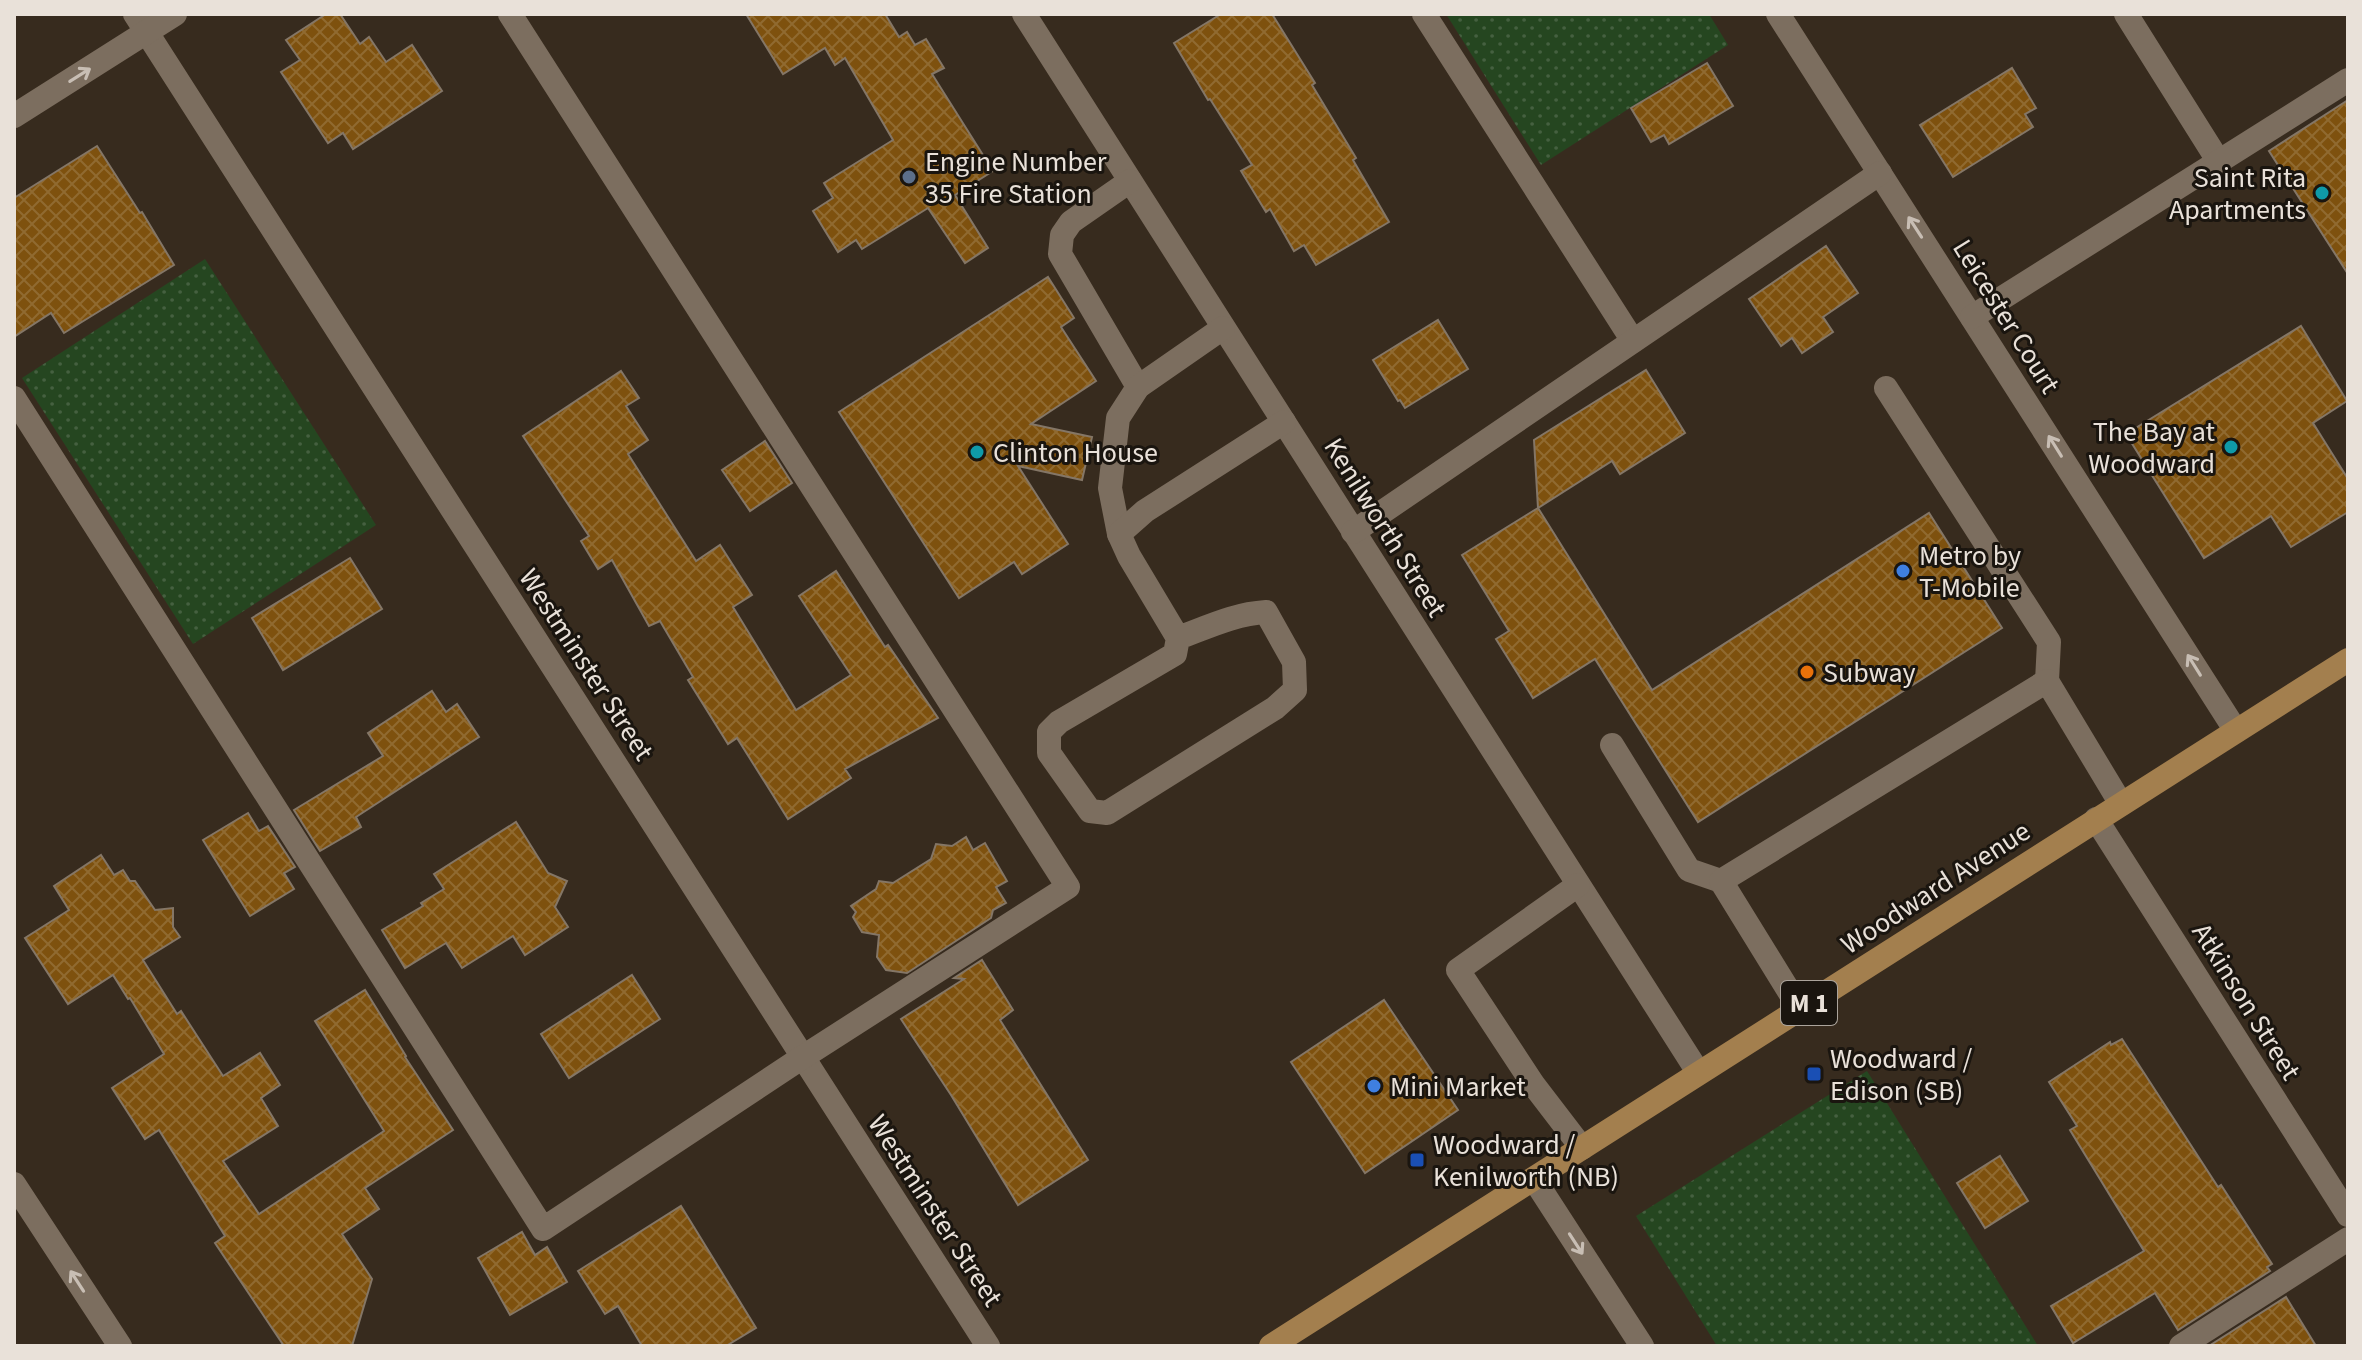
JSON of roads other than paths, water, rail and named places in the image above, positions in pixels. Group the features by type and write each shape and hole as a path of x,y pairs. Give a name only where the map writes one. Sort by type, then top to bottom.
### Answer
{"main road":[{"name":"Woodward Avenue","path":"1271,1346 2348,660"}],"street":[{"path":"14,116 141,23 175,14"},
{"path":"14,398 543,1229 1068,887 510,14"},
{"name":"Kenilworth Street","path":"1024,14 1698,1072"},
{"path":"1424,14 1633,341"},
{"name":"Leicester Court","path":"1778,14 2236,731"},
{"path":"2126,14 2219,162"},
{"name":"Westminster Street","path":"141,23 988,1346"},
{"path":"1972,317 2348,80"},
{"path":"1353,532 1880,173"},
{"path":"1130,181 1071,222 1062,235 1060,254 1138,387"},
{"path":"1178,638 1223,619 1266,612 1294,662 1295,690 1275,708 1107,813 1090,811 1049,753 1049,732 1059,722 1175,654 1178,638 1119,534 1110,488 1118,418 1138,387 1223,328"},
{"path":"1886,388 2049,642 2047,681 2121,804"},
{"path":"1119,534 1145,511 1284,422"},
{"path":"1721,881 2047,681"},
{"path":"1612,745 1689,870 1721,881 1800,1009"},
{"name":"Atkinson Street","path":"2096,819 2348,1215"},
{"path":"1578,885 1458,970 1533,1084 1582,1148"},
{"path":"1534,1179 1642,1346"},
{"path":"14,1184 120,1346"},
{"path":"2181,1346 2348,1239"}],"place":[{"name":"Engine Number 35 Fire Station","path":"909,177"},
{"name":"Saint Rita Apartments","path":"2322,193"},
{"name":"The Bay at Woodward","path":"2231,447"},
{"name":"Clinton House","path":"977,452"},
{"name":"Metro by T-Mobile","path":"1903,571"},
{"name":"Subway","path":"1807,672"},
{"name":"Woodward / Edison (SB)","path":"1814,1074"},
{"name":"Mini Market","path":"1374,1086"},
{"name":"Woodward / Kenilworth (NB)","path":"1417,1160"}]}
